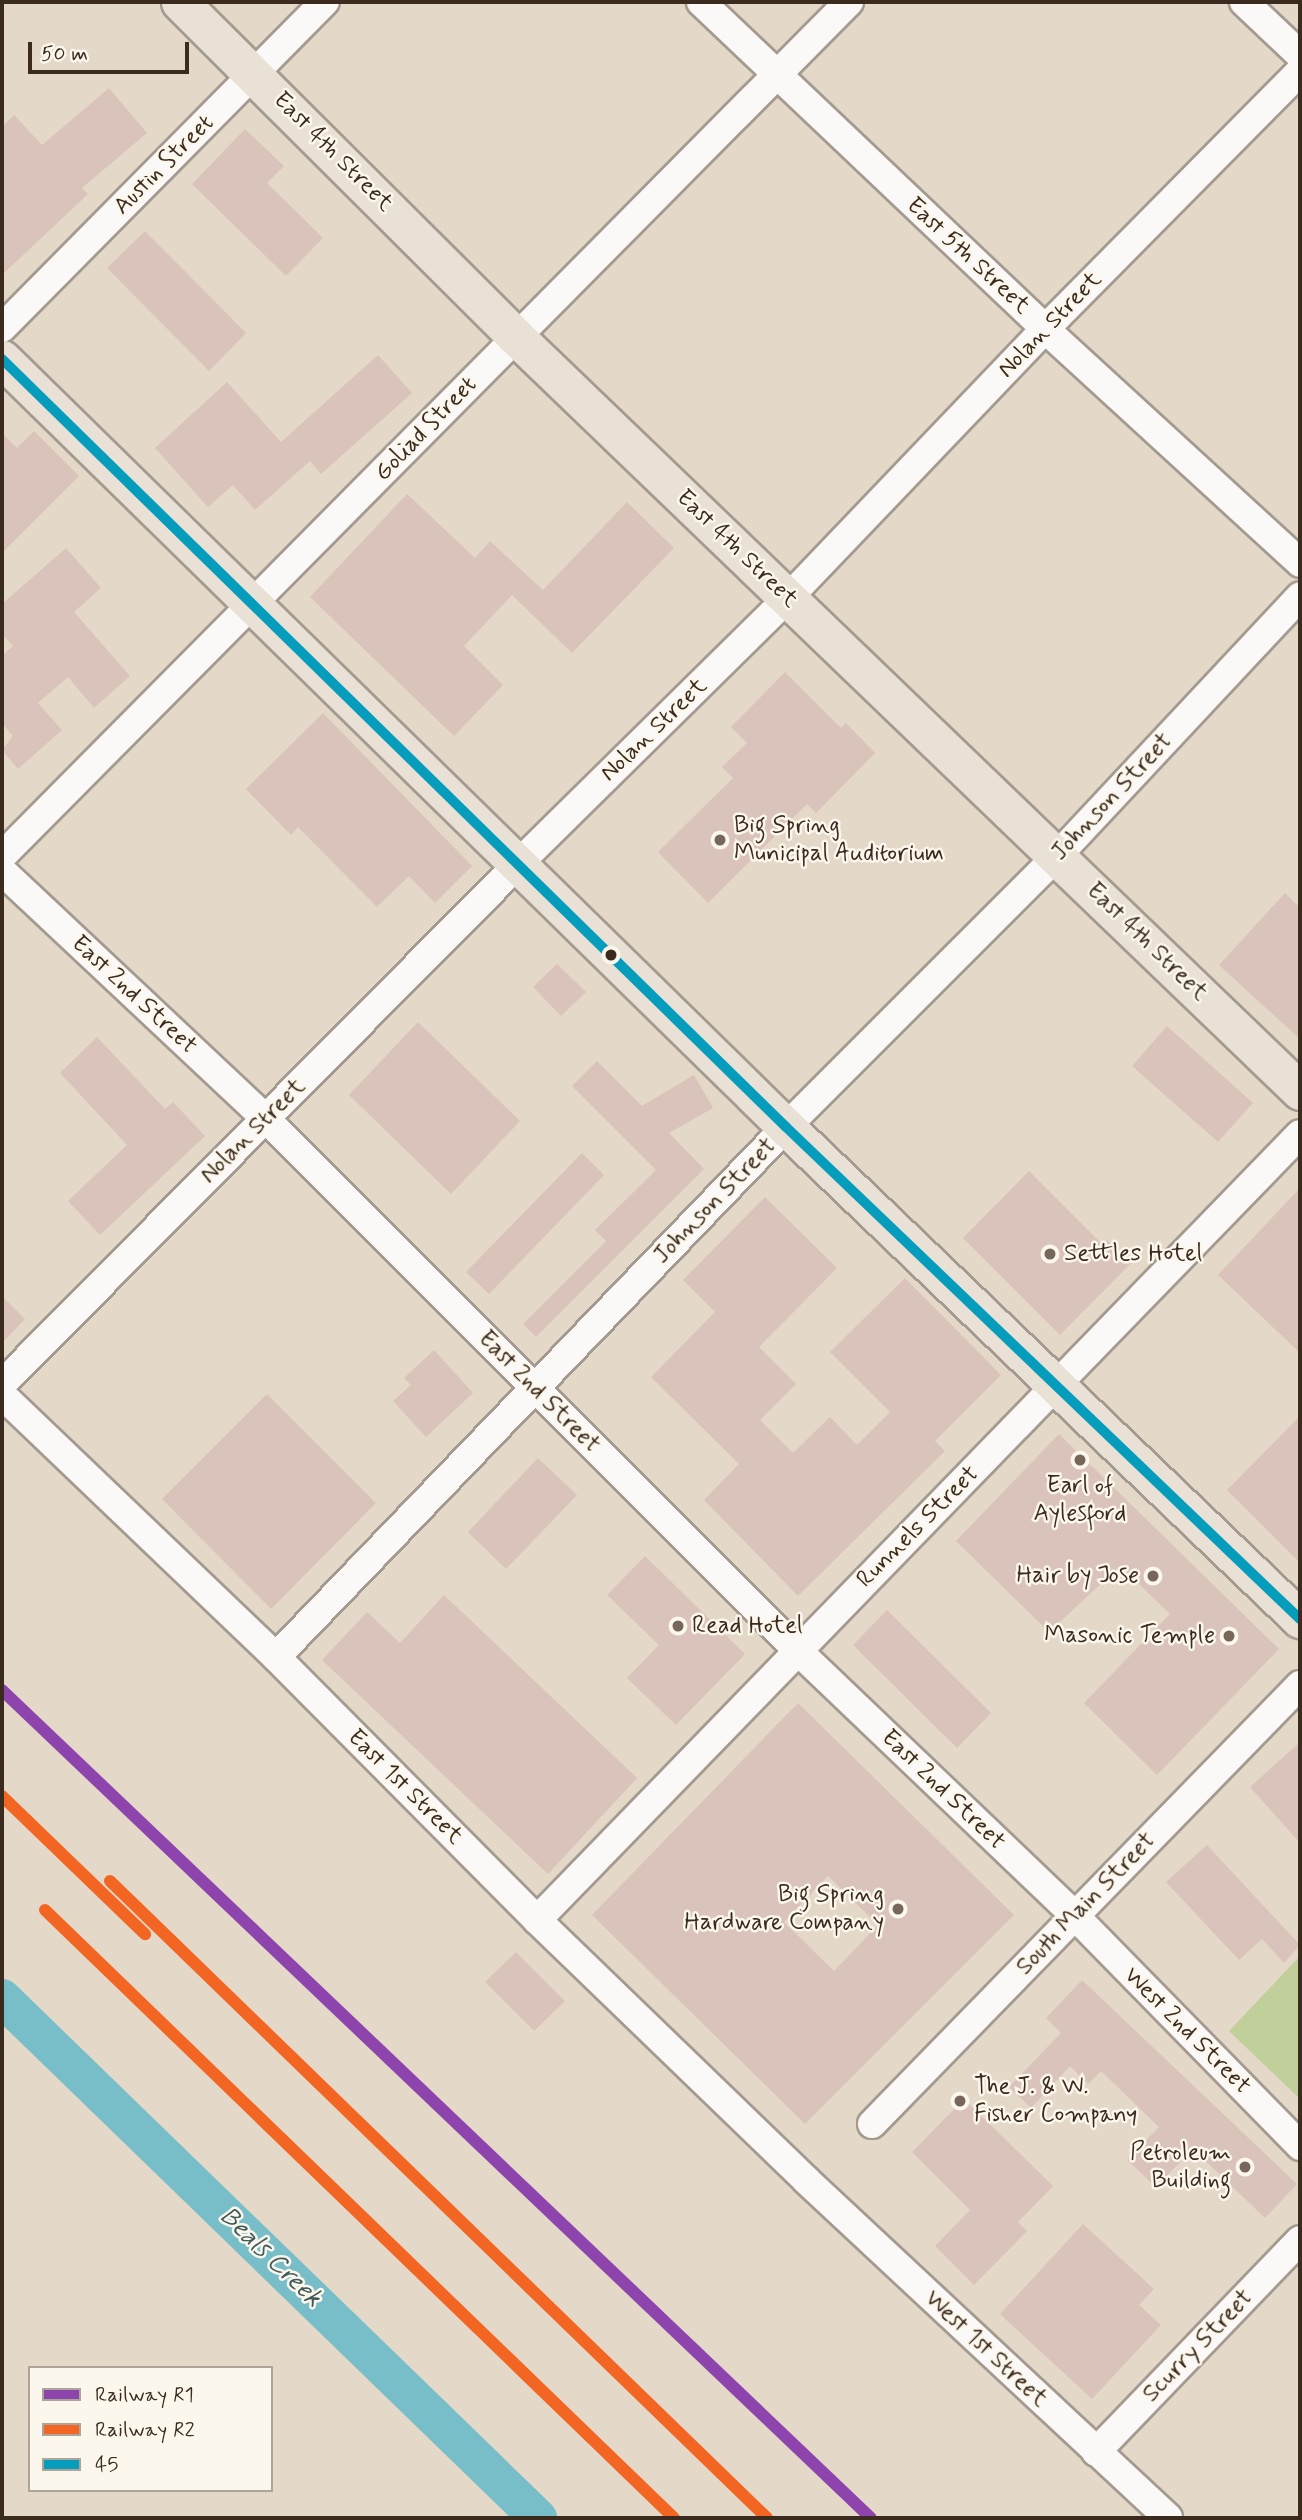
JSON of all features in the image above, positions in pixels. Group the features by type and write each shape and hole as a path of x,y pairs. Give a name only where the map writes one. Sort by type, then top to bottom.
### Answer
{"main road":[{"name":"East 4th Street","path":"180,2 256,73 516,337 1058,855 1300,1091"},
{"path":"2,359 786,1127 1300,1619"}],"street":[{"name":"Austin Street","path":"2,328 325,2"},
{"name":"East 5th Street","path":"701,2 1045,329 1300,563"},
{"name":"Goliad Street","path":"2,856 255,604 849,2"},
{"path":"1244,2 1300,55"},
{"name":"Nolan Street","path":"2,1384 517,864 788,598 1045,329 1300,71"},
{"name":"Johnson Street","path":"276,1657 786,1127 1058,855 1300,596"},
{"name":"East 2nd Street","path":"2,871 266,1119 796,1649 1074,1916"},
{"name":"Runnels Street","path":"537,1920 796,1649 1056,1388 1300,1134"},
{"name":"East 1st Street","path":"2,1395 276,1657 537,1920 806,2180"},
{"name":"South Main Street","path":"872,2124 1300,1685"},
{"name":"West 2nd Street","path":"1074,1916 1300,2146"},
{"name":"West 1st Street","path":"806,2180 1168,2518"},
{"name":"Scurry Street","path":"1096,2452 1300,2240"}],"green space":[{"path":"1300,1956 1300,2099 1229,2031"}],"building":[{"path":"109,88 147,133 82,188 88,194 2,275 2,127 14,115 42,145"},
{"path":"245,129 284,166 267,183 323,238 286,276 192,184"},
{"path":"145,231 246,333 209,371 107,268"},
{"path":"378,355 412,393 321,474 310,461 255,510 233,485 208,507 155,448 227,382 281,442"},
{"path":"34,431 79,476 2,553 2,433 17,448"},
{"path":"407,494 475,558 490,541 543,590 627,502 674,548 572,653 512,595 464,646 503,685 454,736 310,597"},
{"path":"66,548 101,588 74,612 130,676 94,708 68,677 38,703 62,730 18,769 2,750 13,736 2,723 2,656 13,646 2,634 2,604"},
{"path":"785,672 841,728 846,723 875,753 816,813 807,804 708,903 658,852 733,778 722,767 747,743 731,727"},
{"path":"323,713 472,866 435,903 409,876 377,907 298,827 291,835 246,789"},
{"path":"1285,893 1300,908 1300,1039 1219,965"},
{"path":"557,964 586,992 561,1016 533,987"},
{"path":"418,1022 520,1121 451,1194 349,1095"},
{"path":"1167,1026 1253,1103 1218,1142 1132,1066"},
{"path":"97,1037 165,1109 173,1102 205,1136 100,1235 68,1201 127,1145 60,1073"},
{"path":"597,1061 642,1106 694,1075 713,1108 669,1133 704,1169 536,1337 523,1324 606,1241 595,1230 656,1170 572,1086"},
{"path":"582,1153 604,1175 489,1294 466,1272"},
{"name":"Settles Hotel","path":"1029,1171 1102,1244 1107,1240 1131,1263 1060,1335 963,1238"},
{"path":"1300,1188 1300,1353 1218,1275"},
{"path":"765,1197 837,1268 759,1347 796,1384 760,1420 793,1453 830,1417 857,1445 890,1412 830,1352 905,1278 1001,1375 935,1441 945,1451 798,1596 704,1500 739,1464 651,1377 715,1312 683,1280"},
{"path":"2,1296 25,1319 2,1343"},
{"path":"434,1350 473,1393 426,1437 393,1401 411,1385 404,1378"},
{"path":"267,1394 376,1503 271,1609 162,1499"},
{"path":"1300,1416 1300,1563 1227,1490"},
{"path":"1059,1434 1279,1649 1157,1775 1084,1703 1170,1614 1120,1566 1049,1632 956,1541"},
{"path":"538,1458 577,1495 506,1569 468,1532"},
{"name":"Read Hotel","path":"645,1556 745,1654 676,1725 627,1678 659,1645 607,1595"},
{"path":"444,1595 637,1778 548,1874 322,1660 367,1612 400,1643"},
{"path":"887,1610 991,1713 957,1748 853,1645"},
{"path":"798,1703 1014,1915 805,2124 592,1915","holes":["828,1876 878,1925 834,1971 784,1922"]},
{"path":"1300,1742 1300,1843 1250,1787"},
{"path":"1207,1845 1300,1945 1284,1963 1262,1939 1239,1960 1166,1882"},
{"path":"516,1952 565,2001 534,2031 485,1982"},
{"path":"1082,1980 1297,2184 1265,2218 1193,2149 1156,2187 1127,2160 1159,2127 1101,2071 1088,2084 1070,2066 1031,2108 1009,2087 1061,2033 1046,2018"},
{"path":"964,2099 1053,2186 1018,2222 1027,2231 974,2285 935,2246 970,2210 912,2152"},
{"path":"1083,2224 1154,2289 1139,2305 1161,2325 1092,2399 1000,2314"}],"waterway":[{"name":"Beals Creek","path":"2,1998 538,2518"}],"rail line":[{"name":"R1","path":"2,1690 871,2518"},
{"name":"R2","path":"2,1796 145,1934"},
{"name":"R2","path":"110,1881 767,2518"},
{"name":"R2","path":"45,1910 674,2518"}],"transit line":[{"name":"45","path":"2,359 786,1127 1300,1619"}],"place":[{"name":"Big Spring Municipal Auditorium","path":"720,840"},
{"name":"Settles Hotel","path":"1050,1254"},
{"name":"Earl of Aylesford","path":"1080,1460"},
{"name":"Hair by Jose","path":"1153,1576"},
{"name":"Read Hotel","path":"678,1626"},
{"name":"Masonic Temple","path":"1229,1636"},
{"name":"Big Spring Hardware Company","path":"898,1909"},
{"name":"The J. & W. Fisher Company","path":"960,2101"},
{"name":"Petroleum Building","path":"1245,2167"}]}
